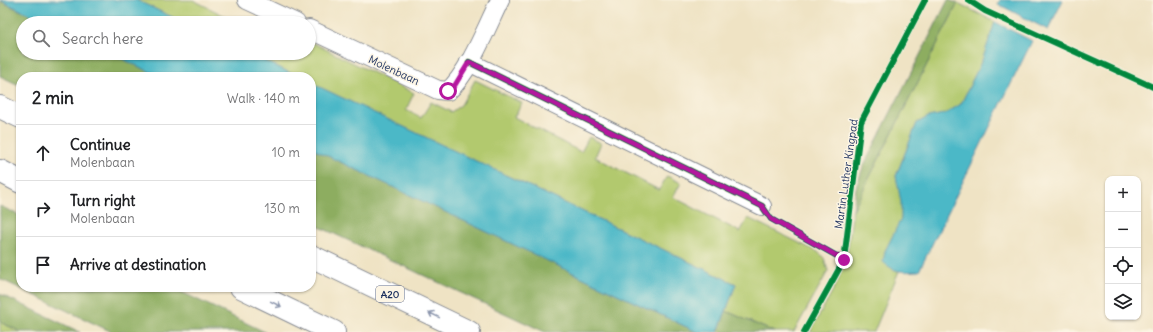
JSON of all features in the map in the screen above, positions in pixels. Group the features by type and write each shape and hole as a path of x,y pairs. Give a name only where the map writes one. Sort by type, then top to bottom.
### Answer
{"highway":[{"path":"0,107 16,115"},
{"path":"0,172 16,180"},
{"name":"A20","path":"316,258 469,332"},
{"path":"251,292 334,332"}],"street":[{"path":"248,0 281,16"},
{"name":"Molenbaan","path":"316,32 438,90 448,91 455,85 469,62 500,0"},
{"path":"469,62 762,206"}],"green space":[{"path":"136,0 193,0 225,16 170,16"},
{"path":"948,0 958,3 853,210 856,188 863,167"},
{"path":"0,1 32,16 16,16 16,60 125,60 150,72 16,72 16,84 0,76"},
{"path":"958,3 995,22 983,58 961,104 945,114 928,117 917,123 896,176 902,202 901,220 885,251 893,270 899,271 874,332 810,332 838,281 848,247 853,210"},
{"path":"316,44 414,93 406,110 421,118 431,102 451,112 461,105 475,80 522,103 514,117 581,152 589,137 601,143 595,157 659,190 667,176 681,183 673,197 740,232 748,218 818,252 824,258 828,271 794,332 774,332 726,311 736,284 316,85 316,72 288,72 263,60 316,60"},
{"path":"316,150 697,332 545,332 316,225"},
{"path":"0,206 16,214 16,287 0,279"},
{"path":"27,292 181,292 265,332 112,332"},
{"path":"0,294 80,332 21,332 0,322"},
{"path":"726,311 774,332 718,332"},
{"path":"0,322 21,332 0,332"}],"water":[{"path":"0,0 136,0 170,16 33,16"},
{"path":"1000,0 1063,0 1048,30 998,4"},
{"path":"995,22 1032,41 919,271 896,270 883,262 885,251 901,219 901,202 896,176 917,123 928,117 945,114 961,104 983,58"},
{"path":"125,60 263,60 288,72 150,72"},
{"path":"316,85 736,284 718,332 697,332 316,150"}],"cycle path":[{"name":"Martin Luther Kingpad","path":"804,332 844,260 861,122 925,0"},
{"path":"968,0 985,11 1153,87"},
{"path":"469,62 762,206 771,219 844,260"}],"route":[{"path":"448,91 455,85 469,62 762,206 771,219 844,260"}]}
